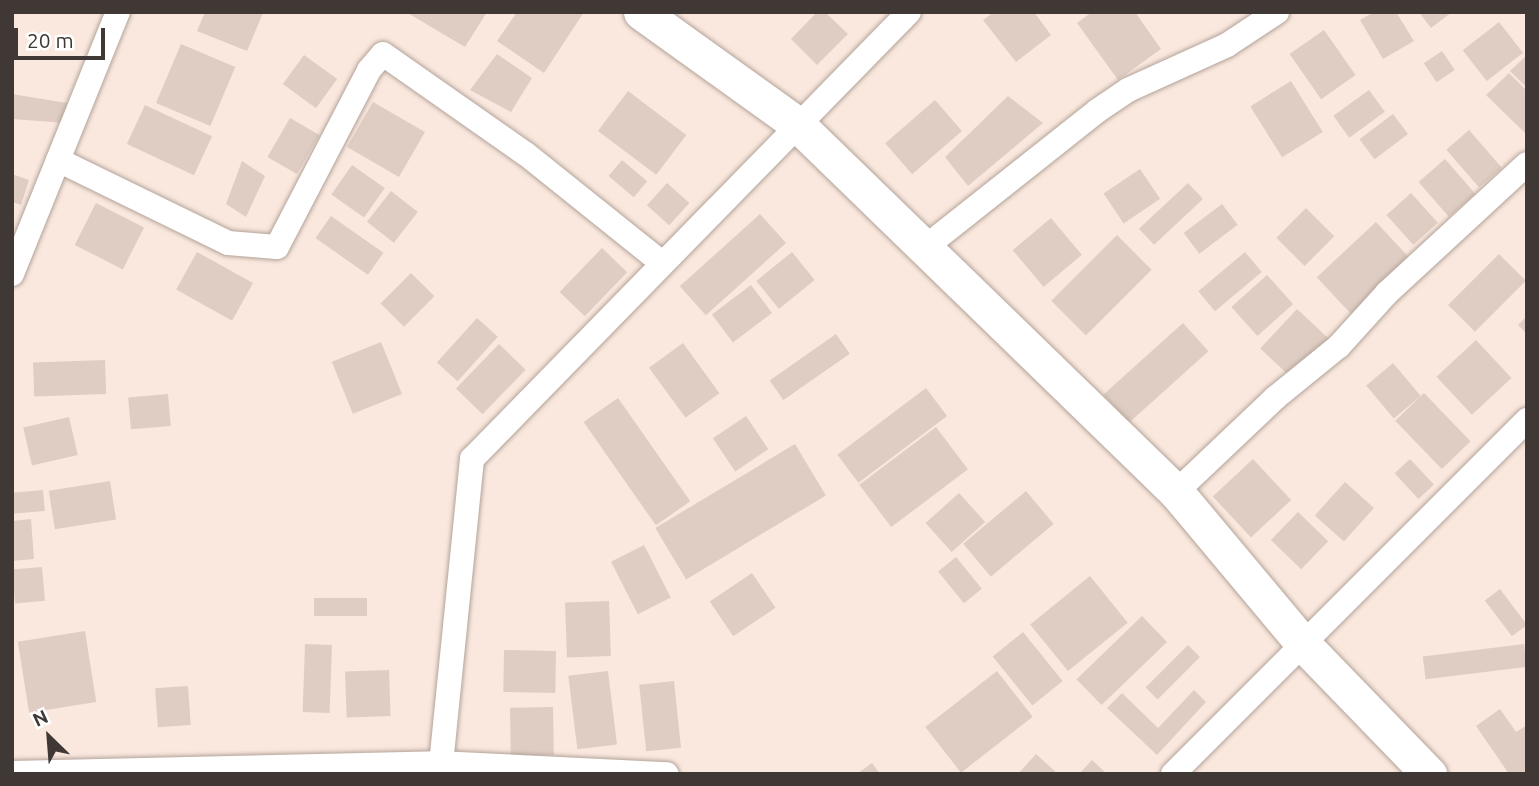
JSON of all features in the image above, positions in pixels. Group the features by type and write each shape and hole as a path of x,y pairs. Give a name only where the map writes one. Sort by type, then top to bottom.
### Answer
{"street":[{"path":"12,274 118,12"},
{"path":"641,12 797,124 1176,492 1304,645 1429,774"},
{"path":"439,768 472,459 909,12"},
{"path":"923,249 1097,111 1128,90 1227,46 1277,12"},
{"path":"58,160 228,243 277,247 369,70 383,54 526,154 662,262"},
{"path":"1176,492 1275,398 1339,346 1387,293 1527,164"},
{"path":"1173,774 1527,420"},
{"path":"12,773 439,768 667,774"}],"building":[{"path":"205,12 263,13 247,51 197,31"},
{"path":"406,12 487,12 465,47"},
{"path":"517,12 584,12 544,73 497,41"},
{"path":"817,12 825,12 848,34 817,65 791,39"},
{"path":"994,12 1034,12 1051,35 1016,62 983,20"},
{"path":"1092,12 1135,12 1161,49 1118,80 1077,23"},
{"path":"1374,12 1396,12 1414,41 1383,59 1360,20"},
{"path":"1419,12 1452,12 1431,28"},
{"path":"1499,22 1523,53 1487,81 1463,50"},
{"path":"1324,30 1356,75 1321,99 1290,54"},
{"path":"181,44 235,67 210,126 156,103"},
{"path":"1442,51 1455,70 1437,82 1424,63"},
{"path":"497,54 532,78 511,112 470,90"},
{"path":"304,55 337,79 316,108 283,84"},
{"path":"1527,55 1527,88 1510,71"},
{"path":"1509,73 1527,91 1527,135 1486,95"},
{"path":"1291,81 1323,132 1282,157 1250,106"},
{"path":"1369,90 1385,112 1349,138 1333,116"},
{"path":"628,91 686,135 656,175 598,131"},
{"path":"12,94 67,103 65,123 12,119"},
{"path":"1008,96 1043,123 968,186 945,157"},
{"path":"935,100 962,131 912,174 885,143"},
{"path":"373,102 425,132 399,177 347,147"},
{"path":"145,105 212,136 194,175 127,144"},
{"path":"1393,114 1408,134 1375,159 1359,139"},
{"path":"290,118 319,135 297,174 268,157"},
{"path":"1469,130 1502,168 1479,187 1446,150"},
{"path":"1445,159 1475,194 1449,217 1419,182"},
{"path":"622,160 647,181 634,197 609,176"},
{"path":"242,161 265,176 246,217 226,204"},
{"path":"352,165 385,188 364,217 331,194"},
{"path":"1140,169 1160,199 1124,223 1104,194"},
{"path":"12,174 29,180 21,205 12,202"},
{"path":"667,183 689,203 669,225 647,205"},
{"path":"1188,183 1203,199 1154,245 1139,229"},
{"path":"391,191 418,212 394,243 367,222"},
{"path":"1411,193 1438,223 1413,245 1386,215"},
{"path":"96,203 144,228 123,269 75,245"},
{"path":"1222,204 1238,225 1199,254 1184,233"},
{"path":"1306,208 1334,236 1305,266 1276,238"},
{"path":"760,214 786,243 706,315 680,286"},
{"path":"331,216 383,253 368,275 316,238"},
{"path":"1051,218 1082,255 1044,287 1013,250"},
{"path":"1376,222 1410,259 1351,314 1317,277"},
{"path":"1117,235 1152,270 1086,335 1051,301"},
{"path":"602,248 627,272 585,316 560,292"},
{"path":"197,252 253,283 232,321 176,290"},
{"path":"792,252 815,280 779,309 756,281"},
{"path":"1245,252 1262,272 1215,311 1198,291"},
{"path":"1499,254 1526,281 1475,332 1448,305"},
{"path":"411,273 434,296 404,327 381,303"},
{"path":"1267,275 1293,304 1257,336 1231,307"},
{"path":"751,285 772,313 733,342 712,314"},
{"path":"1297,309 1329,339 1292,379 1260,348"},
{"path":"1527,316 1527,334 1518,325"},
{"path":"477,318 498,337 458,381 437,363"},
{"path":"1183,323 1208,351 1129,423 1103,395"},
{"path":"836,334 850,354 783,400 770,380"},
{"path":"1476,340 1511,378 1472,415 1437,377"},
{"path":"381,342 402,394 353,414 332,362"},
{"path":"683,343 719,393 685,418 649,368"},
{"path":"499,344 526,370 483,414 456,389"},
{"path":"105,360 106,394 34,396 33,363"},
{"path":"1393,363 1421,396 1394,418 1366,385"},
{"path":"926,388 947,416 858,483 837,455"},
{"path":"1424,393 1471,441 1442,469 1395,421"},
{"path":"168,394 171,426 131,429 128,397"},
{"path":"618,398 690,501 656,525 584,422"},
{"path":"746,416 768,449 735,472 713,438"},
{"path":"69,417 78,455 32,466 23,428"},
{"path":"936,427 968,469 891,527 859,485"},
{"path":"795,444 826,495 686,579 655,528"},
{"path":"1253,459 1291,500 1251,537 1213,497"},
{"path":"1410,459 1434,485 1419,499 1395,473"},
{"path":"110,481 116,520 55,529 49,491"},
{"path":"1345,482 1374,508 1344,542 1315,515"},
{"path":"43,490 45,511 14,514 12,493"},
{"path":"1026,491 1054,524 991,577 963,544"},
{"path":"959,493 985,522 952,552 926,523"},
{"path":"1298,512 1328,541 1301,569 1271,540"},
{"path":"31,519 34,559 12,561 12,521"},
{"path":"644,545 671,598 638,614 611,562"},
{"path":"956,557 982,589 964,603 938,571"},
{"path":"42,567 45,601 15,603 12,570"},
{"path":"752,573 775,608 733,636 710,602"},
{"path":"1090,576 1128,623 1068,671 1030,624"},
{"path":"1500,589 1527,625 1512,636 1485,600"},
{"path":"314,598 367,598 367,616 314,616"},
{"path":"609,601 611,656 567,658 565,603"},
{"path":"1142,616 1167,642 1102,705 1077,679"},
{"path":"85,631 96,702 29,713 18,642"},
{"path":"1023,632 1063,681 1032,706 993,657"},
{"path":"305,644 332,645 330,713 303,712"},
{"path":"1524,644 1527,667 1426,679 1423,656"},
{"path":"1188,645 1200,657 1158,699 1146,687"},
{"path":"504,650 556,651 555,693 503,692"},
{"path":"389,670 391,716 347,718 345,672"},
{"path":"608,671 617,744 577,749 568,676"},
{"path":"997,671 1033,717 961,773 925,727"},
{"path":"674,681 681,748 646,751 639,685"},
{"path":"188,686 191,725 158,727 155,688"},
{"path":"1194,690 1206,702 1157,755 1107,708 1122,693 1158,728"},
{"path":"553,707 554,755 511,756 510,708"},
{"path":"1500,709 1516,732 1527,725 1527,771 1523,774 1509,774 1476,726"},
{"path":"1036,754 1058,774 1018,774"},
{"path":"1092,760 1107,774 1079,774"},
{"path":"872,763 880,774 857,774"}]}
